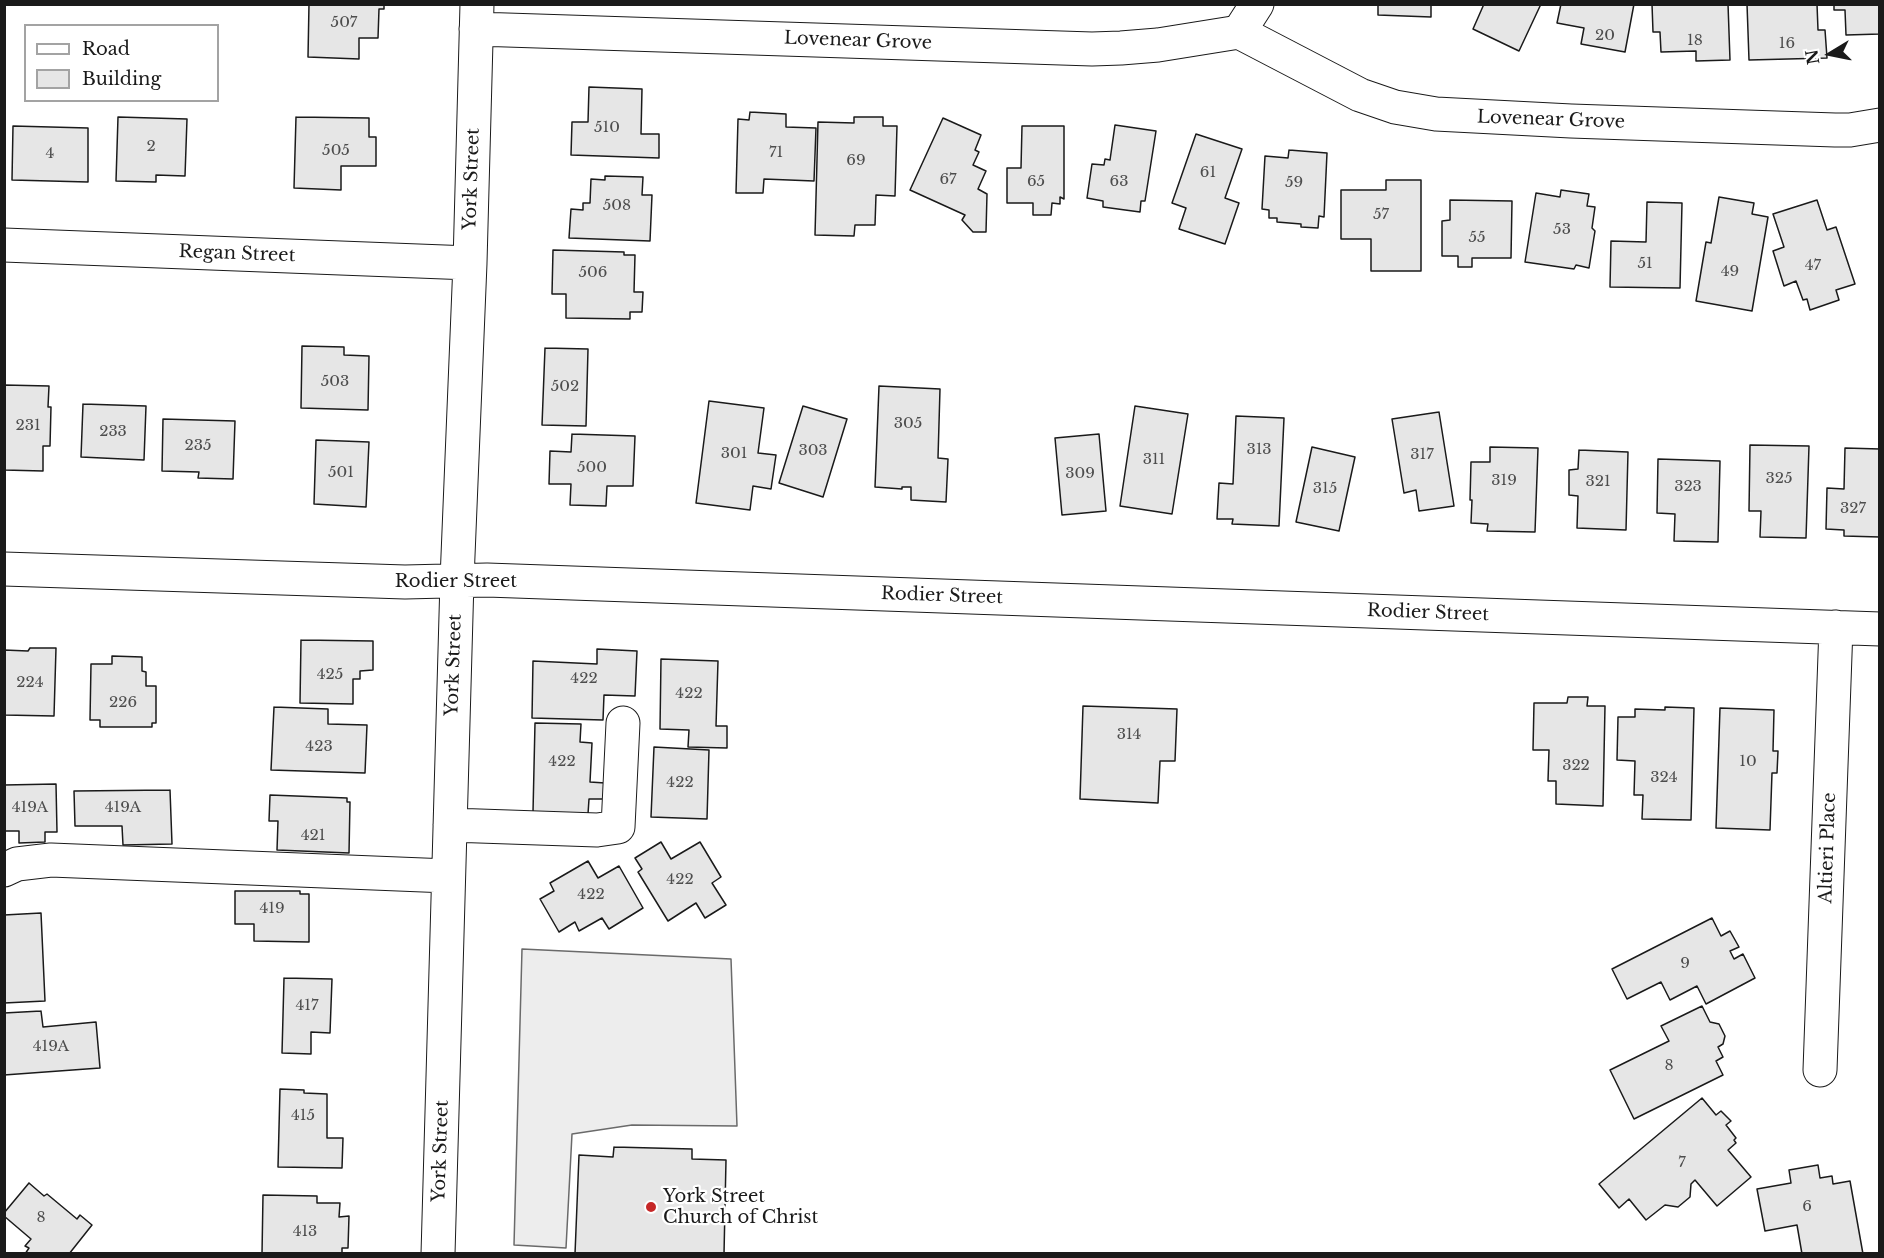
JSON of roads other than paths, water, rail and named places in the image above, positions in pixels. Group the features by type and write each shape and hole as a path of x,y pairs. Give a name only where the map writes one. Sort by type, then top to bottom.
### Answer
{"street":[{"path":"1239,32 1257,4"},
{"name":"Lovenear Grove","path":"477,16 1092,49 1158,45 1239,32 1360,95 1395,107 1436,114 1560,121 1835,130 1857,129 1880,124"},
{"name":"York Street","path":"438,1254 457,580 477,16"},
{"name":"Regan Street","path":"4,245 470,263"},
{"name":"Rodier Street","path":"4,569 405,582 457,580 1880,628"},
{"name":"Altieri Place","path":"1820,1070 1836,627"},
{"path":"450,825 597,830 618,827 623,723"},
{"path":"4,870 17,864 51,860 448,876"}],"place":[{"name":"York Street Church of Christ","path":"651,1207"}]}
